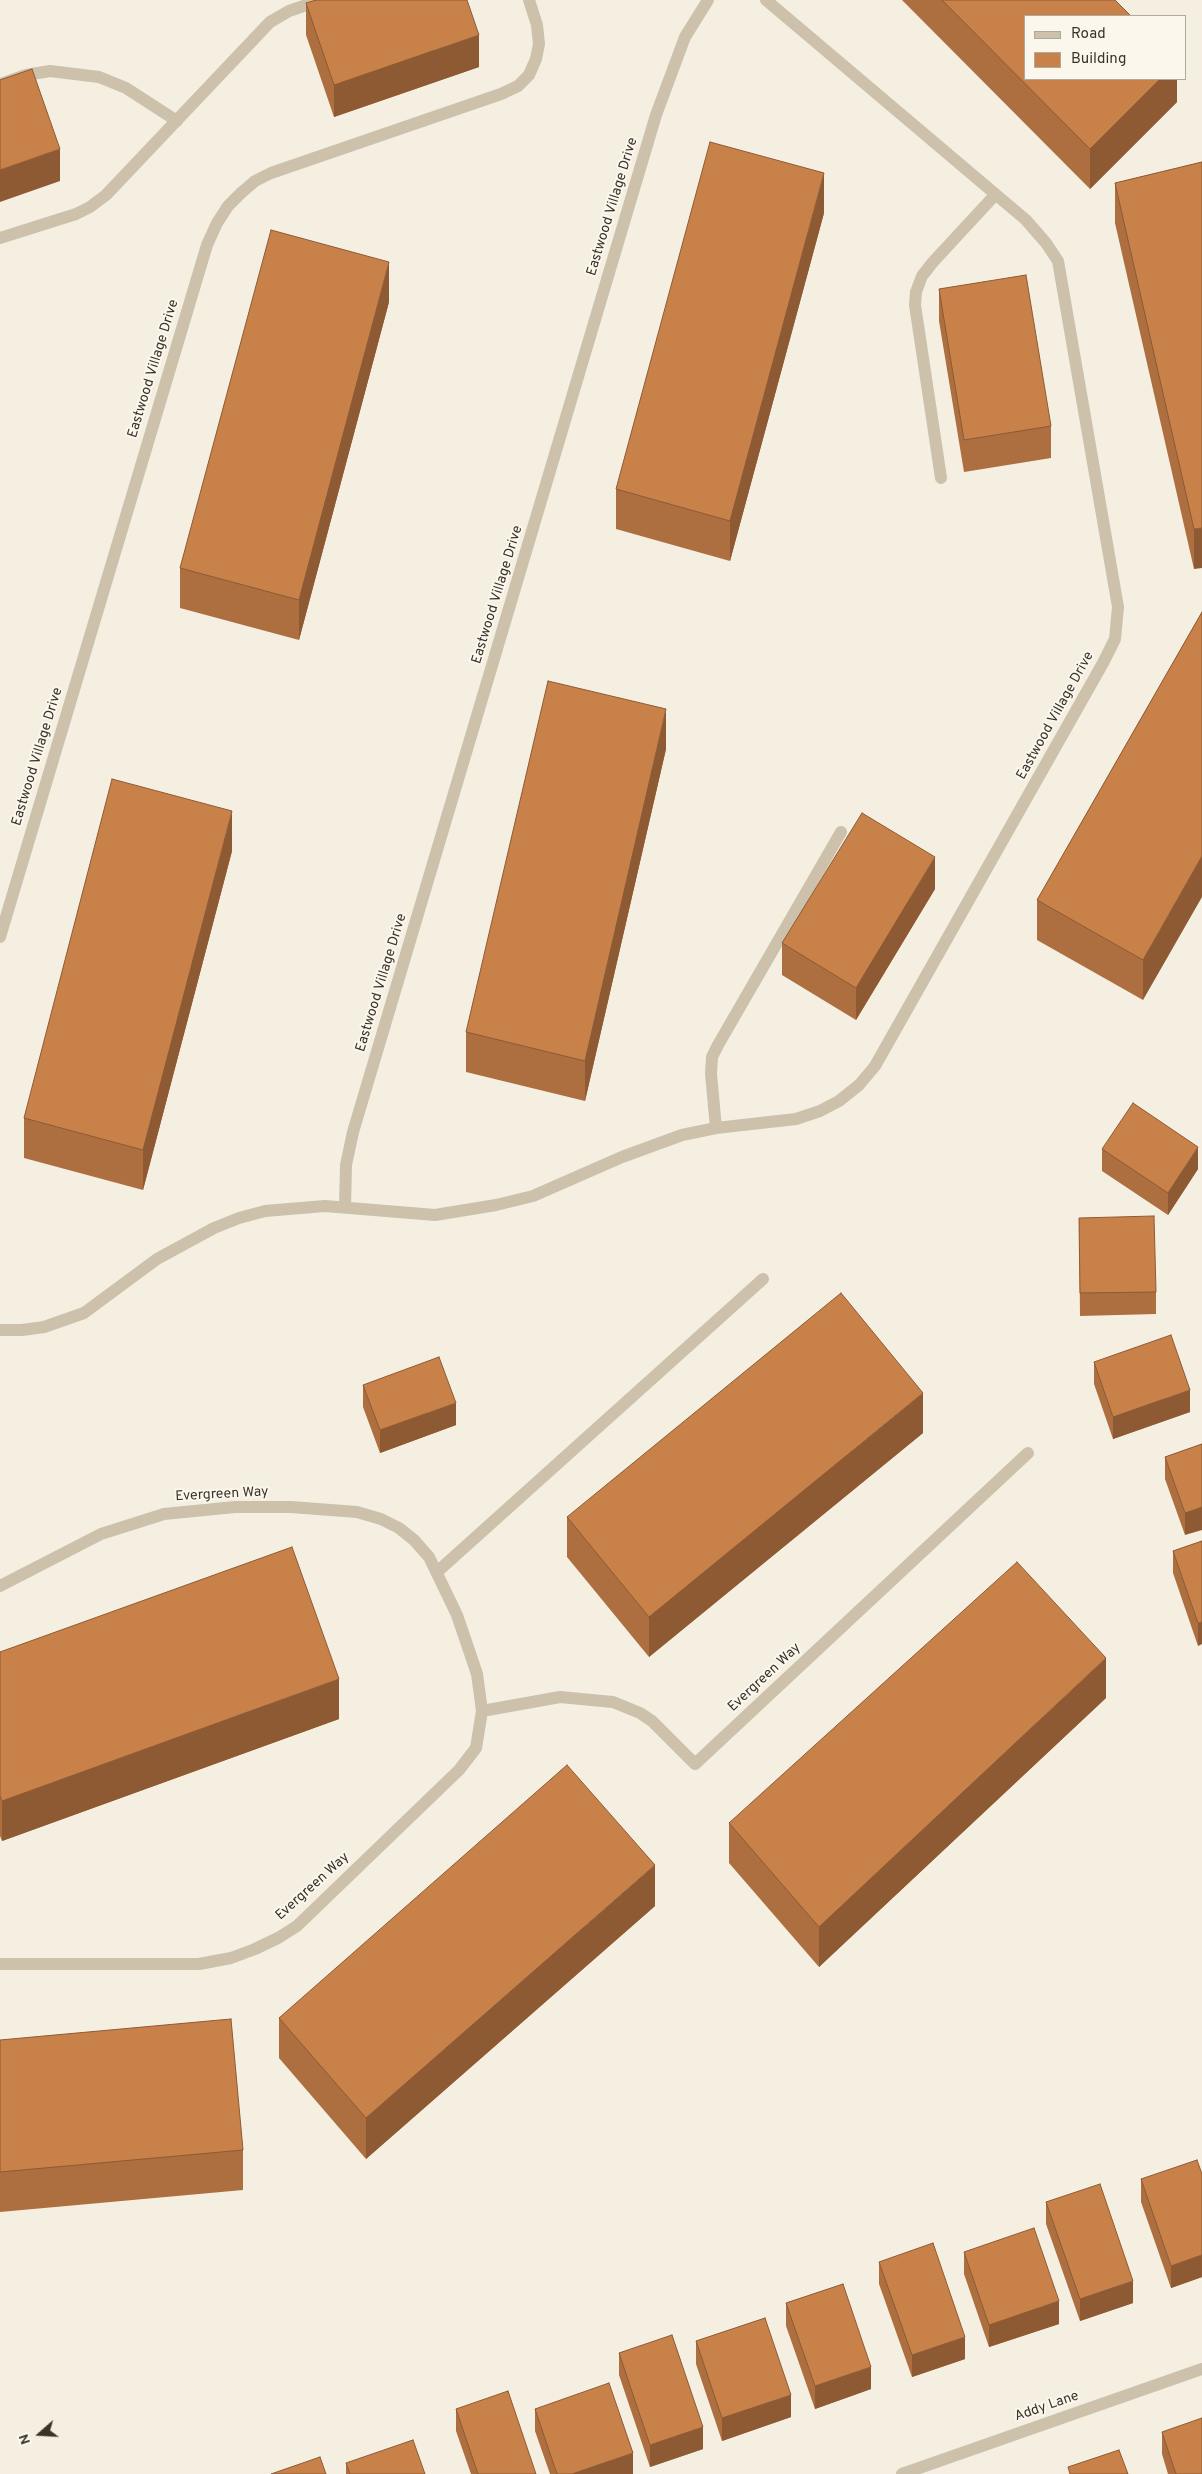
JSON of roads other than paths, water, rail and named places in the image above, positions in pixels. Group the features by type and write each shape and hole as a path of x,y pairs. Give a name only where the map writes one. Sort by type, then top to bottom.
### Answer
{"street":[{"path":"0,238 76,214 90,207 106,195 270,22 289,11 321,0"},
{"name":"Eastwood Village Drive","path":"0,937 207,245 216,223 228,206 241,193 255,181 271,173 501,94 518,86 529,75 536,59 539,44 537,25 529,0"},
{"name":"Eastwood Village Drive","path":"345,1207 346,1165 353,1132 654,124 685,37 708,0"},
{"name":"Eastwood Village Drive","path":"0,1330 44,1327 84,1313 157,1259 214,1228 239,1218 265,1211 294,1208 345,1207 402,1214 435,1215 477,1209 533,1196 652,1145 682,1135 716,1128 796,1119 820,1111 846,1096 875,1066 1115,639 1118,607 1058,262 1046,243 1026,220 766,0"},
{"path":"0,84 26,75 50,71 99,77 126,88 177,120"},
{"path":"941,478 915,305 916,292 922,276 933,262 995,194"},
{"path":"716,1128 711,1074 712,1058 718,1044 841,832"},
{"path":"437,1572 763,1279"},
{"name":"Evergreen Way","path":"482,1711 560,1697 612,1702 640,1712 652,1721 695,1764 1028,1453"},
{"name":"Evergreen Way","path":"0,1586 76,1545 129,1524 164,1514 235,1507 331,1508 357,1512 381,1519 399,1528 414,1540 429,1557 457,1615 477,1674 482,1711 476,1748 459,1770 296,1926 278,1938 231,1958 199,1964 0,1964"},
{"name":"Addy Lane","path":"902,2474 1202,2369"}]}
